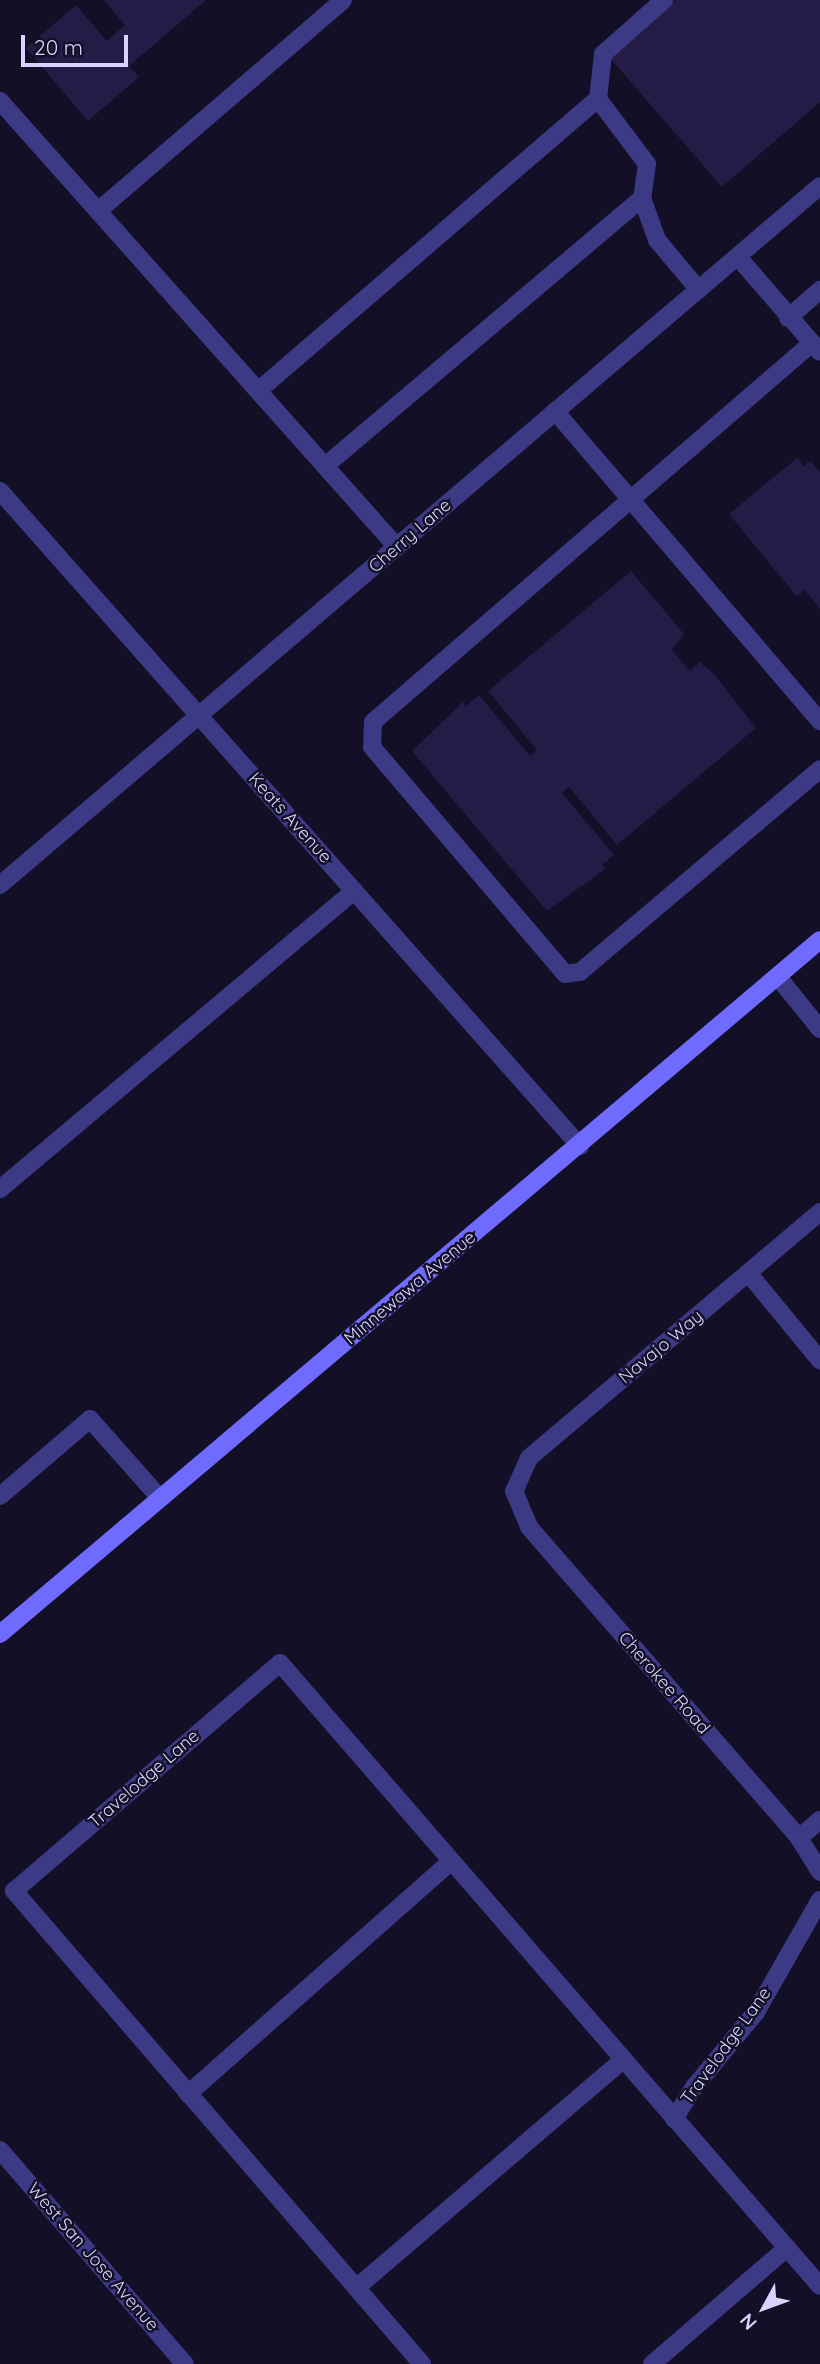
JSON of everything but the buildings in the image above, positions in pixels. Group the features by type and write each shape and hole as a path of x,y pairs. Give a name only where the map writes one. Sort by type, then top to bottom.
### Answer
{"main road":[{"name":"Minnewawa Avenue","path":"0,1634 580,1146 820,940"}],"street":[{"path":"98,211 344,0"},
{"path":"258,391 598,99 603,54 664,0"},
{"path":"598,99 647,164 642,198 657,240 699,290"},
{"path":"0,101 397,547"},
{"name":"Cherry Lane","path":"0,885 820,186"},
{"path":"325,466 642,198"},
{"path":"738,257 816,348 634,498 373,722 372,747 565,974 580,972 820,769"},
{"path":"788,318 820,290"},
{"path":"555,411 634,498 820,720"},
{"name":"Keats Avenue","path":"0,491 580,1146"},
{"path":"0,1189 354,891"},
{"path":"778,977 820,1029"},
{"name":"Navajo Way","path":"514,1491 529,1458 820,1212"},
{"path":"749,1274 820,1360"},
{"path":"0,1496 90,1419 160,1498"},
{"name":"Cherokee Road","path":"514,1491 529,1527 799,1838 820,1872"},
{"name":"Travelodge Lane","path":"422,2364 14,1891 280,1663 622,2061 820,2286"},
{"path":"799,1838 820,1820"},
{"path":"188,2094 450,1861"},
{"name":"Travelodge Lane","path":"674,2119 695,2086 756,2012 820,1900"},
{"path":"356,2288 622,2061"},
{"name":"West San Jose Avenue","path":"0,2150 186,2364"},
{"path":"652,2364 787,2248"}]}
